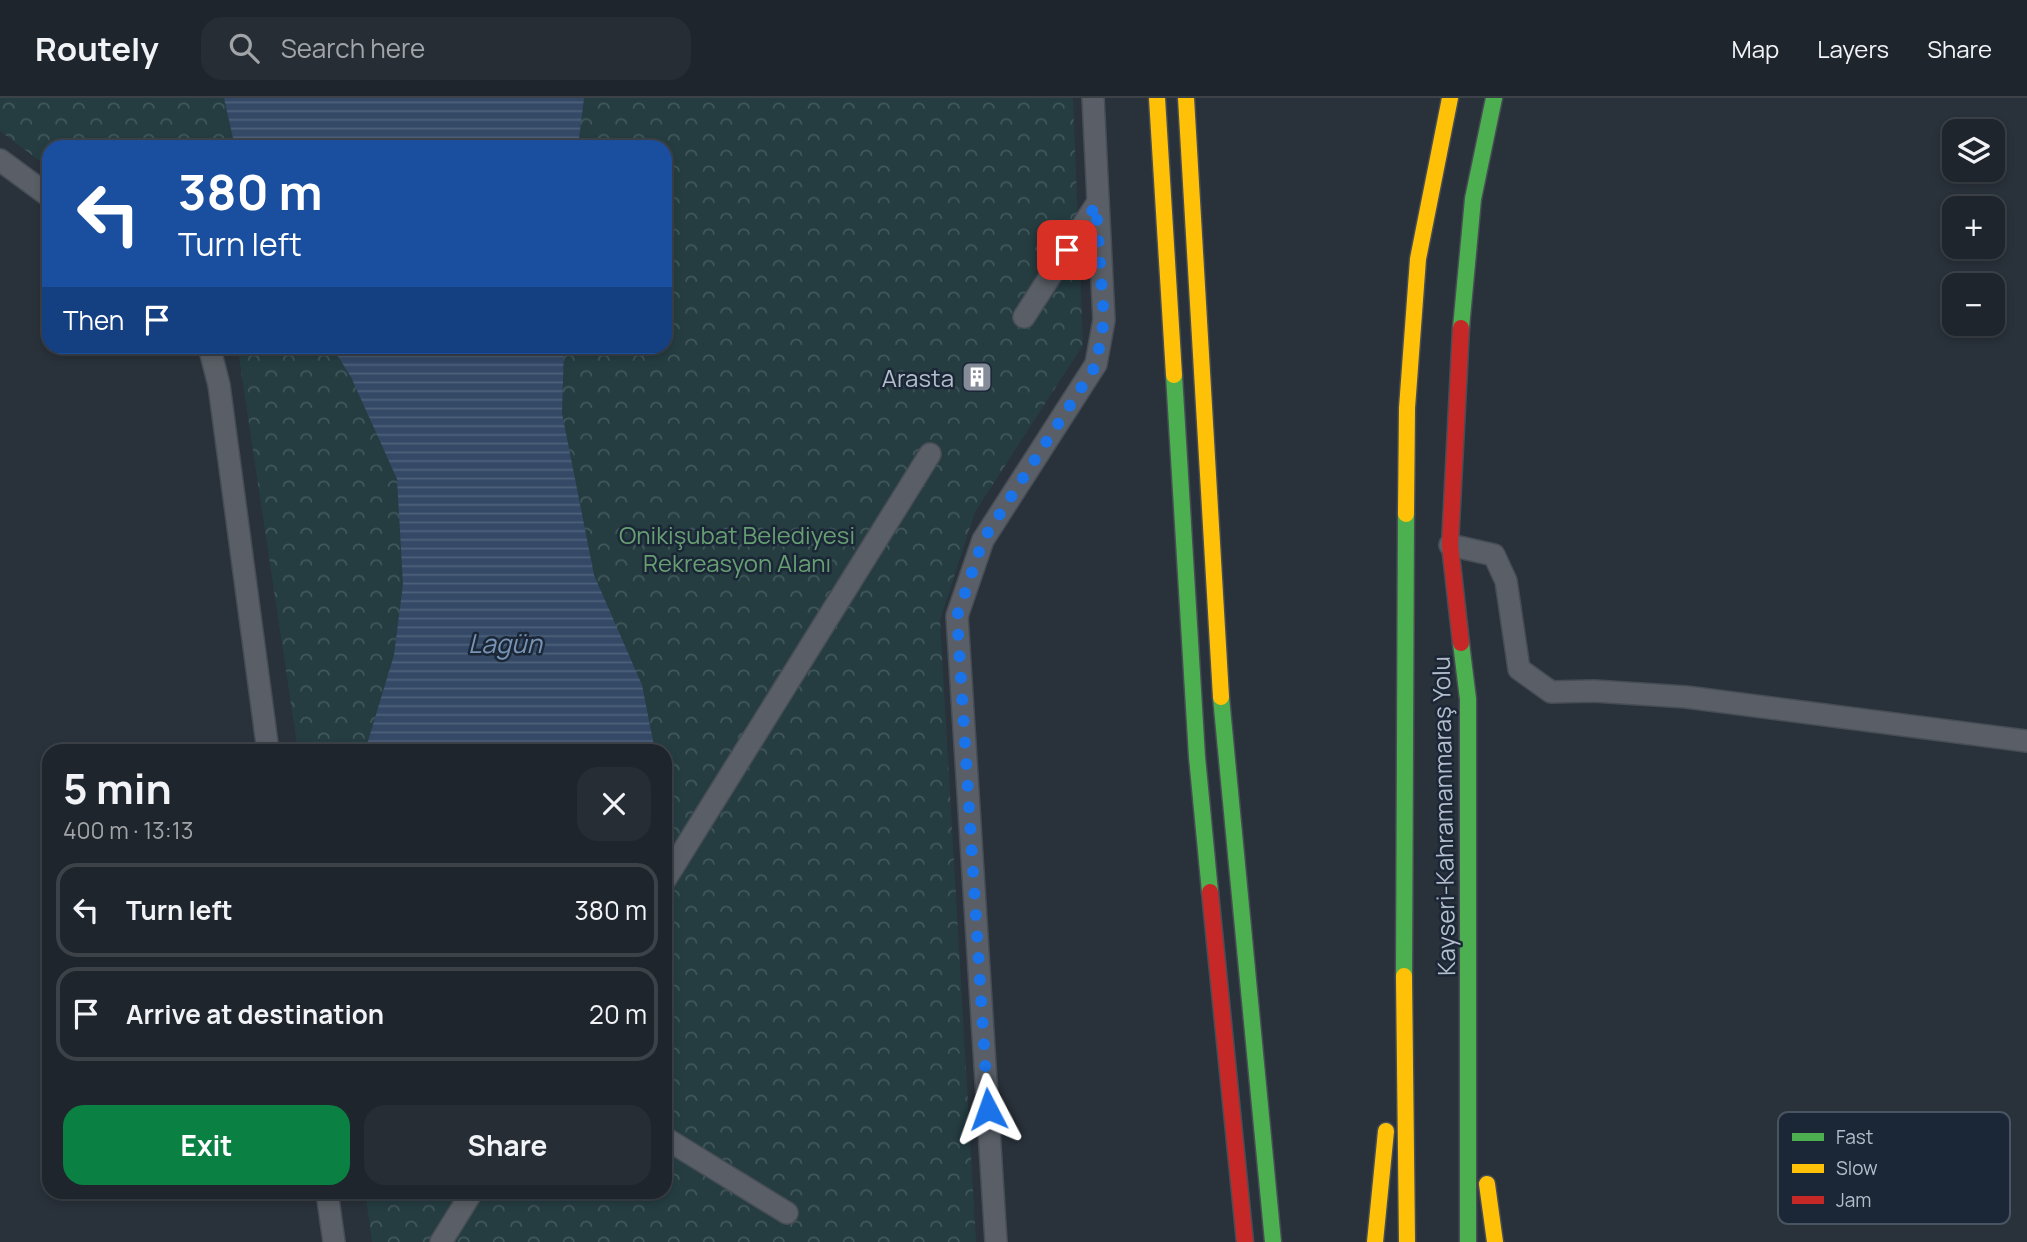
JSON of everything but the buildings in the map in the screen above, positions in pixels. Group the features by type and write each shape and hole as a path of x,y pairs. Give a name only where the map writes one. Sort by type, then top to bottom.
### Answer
{"main road":[{"path":"1157,98 1197,757 1245,1242"},
{"path":"1186,98 1224,752 1273,1242"},
{"name":"Kayseri-Kahramanmaraş Yolu","path":"1407,1242 1404,945 1408,408 1418,259 1450,98"},
{"name":"Kayseri-Kahramanmaraş Yolu","path":"1468,1242 1468,699 1450,545 1457,371 1470,226 1494,98"},
{"path":"1375,1242 1404,945"},
{"path":"1470,1055 1495,1242"}],"street":[{"path":"996,1242 957,616 983,540 1096,365 1104,320 1096,205 1093,98"},
{"path":"0,160 42,191"},
{"path":"1024,317 1096,205"},
{"path":"211,354 219,385 267,744"},
{"path":"672,869 930,454"},
{"path":"1450,545 1494,555 1506,581 1519,669 1551,692 1594,691 1686,697 2027,741"},
{"path":"672,1142 787,1213"},
{"path":"328,1199 334,1242"},
{"path":"441,1242 468,1199"}],"green space":[{"name":"Onikişubat Belediyesi Rekreasyon Alanı","path":"0,98 1073,98 1083,345 975,512 940,620 976,1242 372,1242 366,1199 672,1199 672,744 297,744 237,354 672,354 672,140 42,140 42,163 0,131"}],"water":[{"path":"224,98 584,98 579,140 233,140"},
{"name":"Lagün","path":"336,354 564,354 562,413 594,575 642,685 654,744 367,744 394,655 403,584 397,479 351,377"}],"traffic: fast":[{"path":"1461,328 1473,199 1494,98"},
{"path":"1174,375 1197,757 1210,892"},
{"path":"1404,976 1406,514"},
{"path":"1461,643 1468,699 1468,1242"},
{"path":"1221,697 1273,1242"}],"traffic: slow":[{"path":"1157,98 1174,375"},
{"path":"1186,98 1221,697"},
{"path":"1406,514 1407,408 1418,259 1450,98"},
{"path":"1404,976 1407,1242"},
{"path":"1375,1242 1386,1131"},
{"path":"1487,1184 1495,1242"}],"traffic: jam":[{"path":"1461,328 1450,545 1461,643"},
{"path":"1210,892 1245,1242"}],"place":[{"name":"Arasta","path":"977,377"}],"route":[{"path":"988,1109 957,616 983,540 1096,365 1104,320 1096,205 1067,250"}]}
